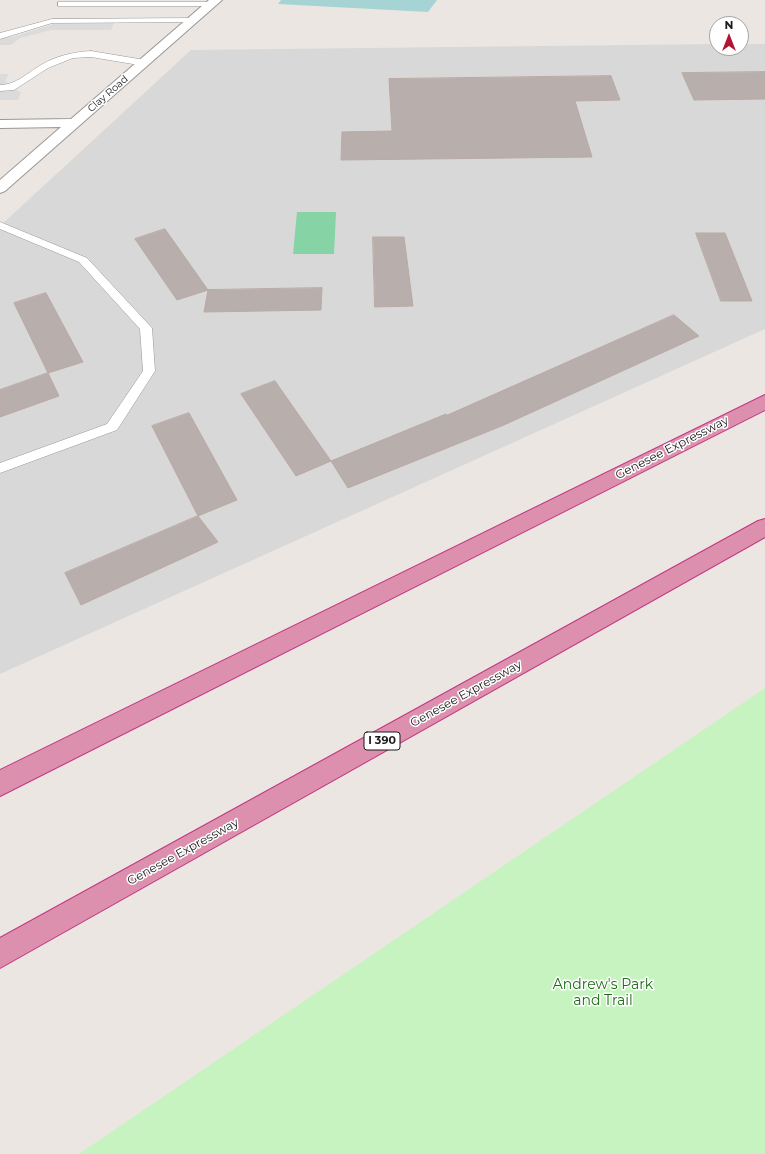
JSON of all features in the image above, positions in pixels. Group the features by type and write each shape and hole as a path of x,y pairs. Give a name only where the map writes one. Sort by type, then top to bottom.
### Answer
{"highway":[{"name":"Genesee Expressway","path":"0,783 765,402"},
{"name":"Genesee Expressway","path":"0,954 765,527"}],"street":[{"name":"Clay Road","path":"0,188 214,2"},
{"path":"0,124 75,123"}],"lane":[{"path":"61,4 214,2"},
{"path":"0,36 52,20 193,20"},
{"path":"0,88 11,88 45,66 72,55 91,54 145,63"},
{"path":"0,226 83,260 146,328 149,371 112,428 0,468"}],"shaded area":[{"path":"114,23 111,30 51,30 20,38 11,45 0,45 0,38 12,37 54,24"},
{"path":"709,44 709,56 749,56 749,44 765,44 765,329 0,674 0,226 191,50"},
{"path":"0,74 9,74 5,81 21,93 18,100 0,100"}],"green space":[{"path":"297,212 336,212 334,254 293,254"},
{"name":"Andrew's Park and Trail","path":"765,688 765,1154 79,1154"}],"water":[{"path":"281,0 437,0 428,12 278,4"}],"building":[{"path":"765,72 765,99 694,100 682,73"},
{"path":"611,76 620,100 575,101 592,157 341,160 342,132 392,131 389,79"},
{"path":"165,229 208,290 177,300 135,239"},
{"path":"696,233 725,233 752,301 721,301"},
{"path":"373,237 404,237 413,306 375,307"},
{"path":"322,288 321,310 204,312 208,290"},
{"path":"46,293 83,362 48,373 14,303"},
{"path":"674,315 699,336 504,425 348,488 331,461 446,414 447,415"},
{"path":"48,373 59,396 0,417 0,390"},
{"path":"275,381 331,461 296,476 241,394"},
{"path":"189,413 237,500 198,516 152,426"},
{"path":"198,516 218,542 81,605 65,573"}]}
